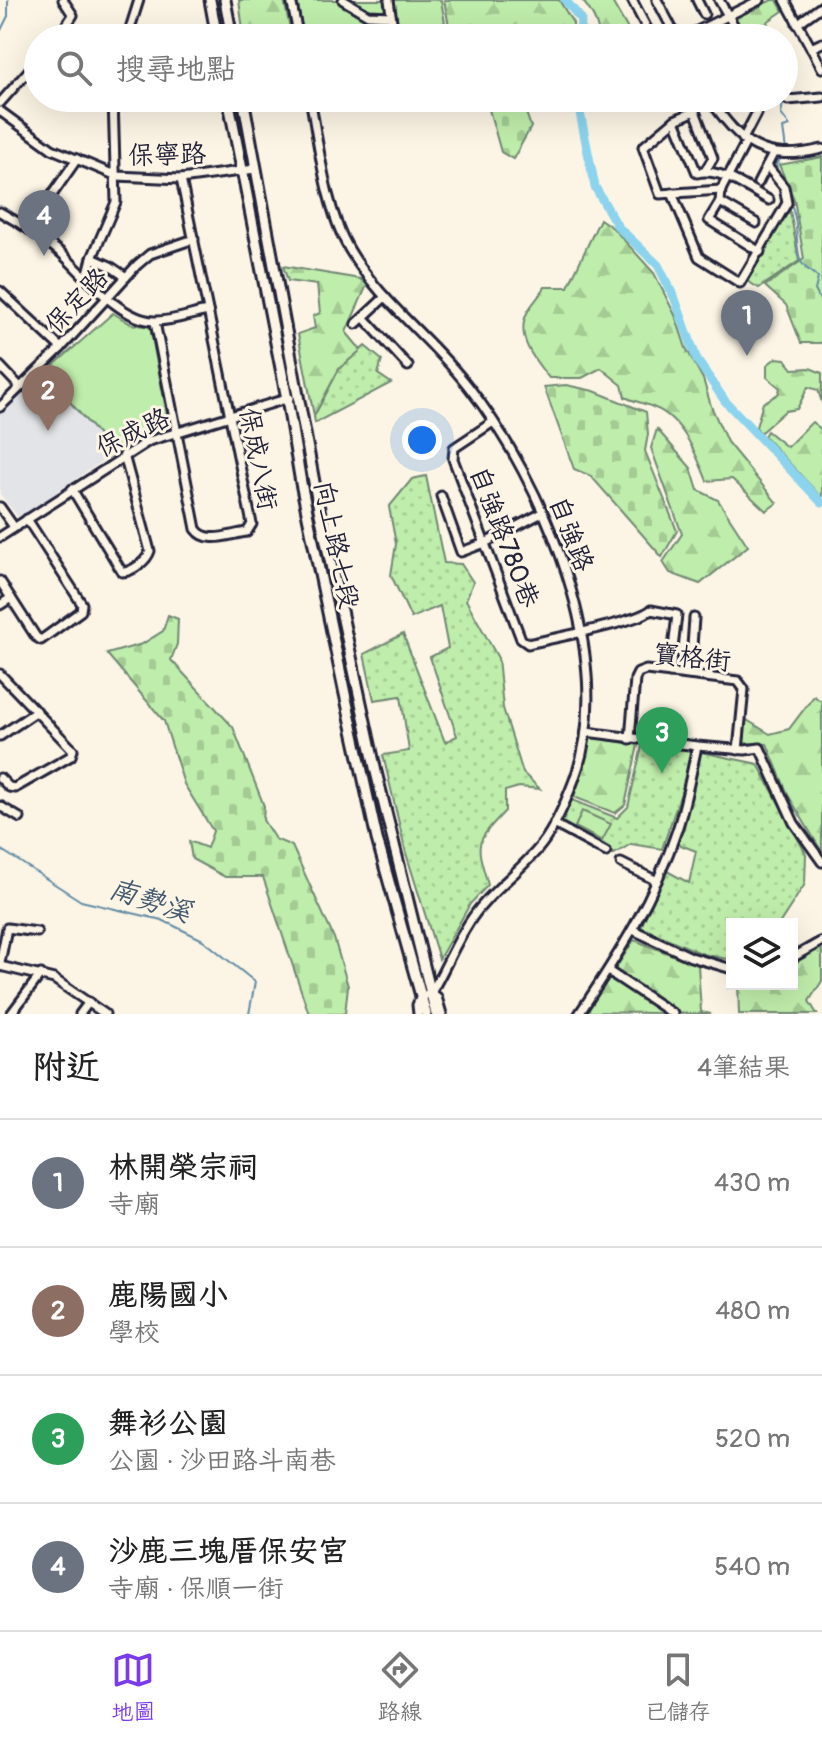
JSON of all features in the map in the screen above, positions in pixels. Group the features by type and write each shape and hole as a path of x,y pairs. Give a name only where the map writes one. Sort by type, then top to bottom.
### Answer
{"main road":[{"path":"210,0 214,24"},
{"path":"225,0 229,24"},
{"name":"向上路七段","path":"231,112 303,497 368,801 391,893 426,995"},
{"name":"向上路七段","path":"245,112 319,509 426,995"},
{"path":"426,995 426,1014"},
{"path":"426,995 439,1014"}],"street":[{"path":"63,0 73,15 67,24"},
{"path":"131,24 139,0"},
{"path":"291,0 296,24"},
{"path":"343,0 368,15 391,16"},
{"path":"392,24 389,0 398,0"},
{"path":"632,0 645,24"},
{"path":"657,0 670,24"},
{"path":"697,0 704,14"},
{"path":"719,0 733,24"},
{"path":"711,24 760,0"},
{"path":"785,0 797,24 822,6"},
{"path":"798,26 822,68"},
{"path":"811,48 822,43"},
{"path":"0,103 24,76"},
{"path":"798,100 822,97"},
{"name":"保寧路","path":"0,111 52,149 117,176 181,179 255,169"},
{"path":"87,277 116,202 114,112"},
{"name":"自強路","path":"313,112 328,188 347,246 385,297 469,386 493,422 530,484 568,578 581,631 588,692 586,732 579,766 542,844 474,915 417,1005 418,1014"},
{"path":"693,112 675,120 643,147 660,194 721,190"},
{"path":"695,112 713,158 705,171"},
{"path":"719,112 744,140 773,154 795,155 822,149"},
{"path":"757,112 721,190 720,202 709,220 760,252"},
{"path":"675,120 697,173 705,171 727,178 769,200"},
{"path":"758,183 773,154"},
{"path":"29,228 77,159"},
{"path":"672,193 699,257 740,283 787,203 784,187 767,166"},
{"name":"保成八街","path":"155,322 198,533 209,538 247,532 252,524 181,179"},
{"path":"720,202 756,223"},
{"path":"0,212 29,228 122,310 139,319 155,322 208,311"},
{"name":"保定路","path":"0,407 150,254 194,239"},
{"path":"92,258 126,277"},
{"path":"0,291 61,348"},
{"path":"385,297 360,321 408,366"},
{"path":"0,366 20,387"},
{"name":"保成路","path":"0,537 149,441 299,395"},
{"name":"自強路780巷","path":"493,422 454,448 453,453 521,639 528,644 581,631"},
{"path":"72,489 122,572 127,573 148,558 150,551 124,455"},
{"path":"441,496 461,552 542,513"},
{"path":"0,507 14,527"},
{"path":"0,581 41,640 81,611 82,604 27,519"},
{"path":"0,605 11,598"},
{"path":"581,631 651,610 677,615 670,673"},
{"path":"690,675 694,618"},
{"name":"寶格街","path":"630,739 635,679 638,673 646,670 742,684 738,750"},
{"path":"0,674 72,747 73,753 15,788 9,787 0,778"},
{"path":"0,736 37,711"},
{"path":"586,732 738,750 760,748 794,823 822,862"},
{"path":"579,1014 633,930 657,881 682,813 697,746"},
{"path":"0,806 20,818"},
{"path":"554,824 606,852"},
{"path":"621,863 657,881"},
{"path":"37,932 7,928 0,965 58,981 105,1014"},
{"path":"633,930 691,957 726,967"},
{"path":"798,955 822,941"},
{"path":"608,971 673,1014"},
{"path":"11,1014 41,974"},
{"path":"80,1014 89,1002"}],"shaded area":[{"path":"45,373 114,453 19,518 0,494 0,414"}],"green space":[{"path":"239,0 284,0 289,24 242,24"},
{"path":"297,0 441,0 445,23 439,24 301,24"},
{"path":"444,0 559,0 573,23 573,24 449,24"},
{"path":"582,0 611,0 625,24 596,24"},
{"path":"772,0 777,0 783,11 768,24 736,24 732,18"},
{"path":"490,112 526,112 531,127 513,159 501,152"},
{"path":"822,157 822,343 801,343 786,305 765,286 804,259 794,199 779,165"},
{"path":"789,205 799,261 759,288 745,280"},
{"path":"600,219 613,228 654,273 675,315 686,348 703,379 727,442 777,503 766,511 732,479 707,481 687,439 673,420 655,408 625,397 622,385 601,368 582,378 549,378 528,348 523,331 527,313 545,287 568,287"},
{"path":"283,266 360,279 367,285 346,332 361,350 339,369 314,416 298,334 315,328 313,316 320,313 317,285 288,281"},
{"path":"113,313 131,324 150,327 169,425 114,453 45,373"},
{"path":"365,346 382,360 378,374 391,383 315,423 314,416 339,369"},
{"path":"776,358 785,359 793,369 810,368 822,373 822,403 818,390 808,387 797,409 785,411 760,433 756,427 763,403 778,394 780,388 767,377 767,365"},
{"path":"566,385 594,391 646,412 648,434 645,451 677,531 662,557 591,476 574,469 544,387"},
{"path":"812,422 822,430 822,498 764,436 767,431 787,447"},
{"path":"657,429 691,468 698,490 718,500 748,546 700,584 670,573 663,562 682,534 651,448"},
{"path":"426,476 444,563 461,564 473,582 466,600 498,658 503,708 523,773 540,789 519,787 505,791 505,811 487,831 480,845 488,885 470,904 439,959 406,853 383,755 409,751 401,696 374,700 364,654 403,634 445,742 457,736 430,657 448,648 440,606 411,618 391,575 396,544 389,507 412,479"},
{"path":"168,615 178,619 177,644 171,660 233,727 264,806 263,820 275,839 292,846 334,938 348,986 345,1014 309,1014 263,877 225,877 192,859 189,841 207,848 213,831 184,784 164,721 107,654 142,644 163,631"},
{"path":"814,696 822,702 822,852 788,795 767,744 744,743 745,719 770,734 789,729"},
{"path":"590,737 638,745 625,805 615,813 574,797"},
{"path":"643,742 697,746 662,849 631,844 614,854 560,825 572,800 617,818 628,807"},
{"path":"701,752 758,764 806,854 805,884 783,918 726,918 726,959 703,954 641,927 665,870 689,883 696,851 675,843"},
{"path":"582,811 611,824 602,841 575,827"},
{"path":"634,940 698,965 701,1012 711,1014 587,1012"},
{"path":"819,947 822,950 822,981 809,1001 817,1014 739,1014 738,990 798,990 798,960"}],"waterway":[{"name":"南勢溪","path":"0,32 8,16 8,0"},
{"path":"565,0 581,19 581,24"},
{"path":"580,112 595,187 618,227 658,265 675,299 697,360 725,401 822,503"},
{"path":"781,112 790,126 783,128 786,150"},
{"path":"778,174 776,164 783,156"},
{"path":"789,201 795,215 800,259 805,268 818,278 815,290 822,304"},
{"name":"南勢溪","path":"0,849 81,901 162,920 203,940 255,982 249,1014"}],"place":[{"name":"沙鹿三塊厝保安宮","path":"44,256"},
{"name":"林開榮宗祠","path":"747,356"},
{"name":"鹿陽國小","path":"48,431"},
{"name":"舞衫公園","path":"662,773"}]}
